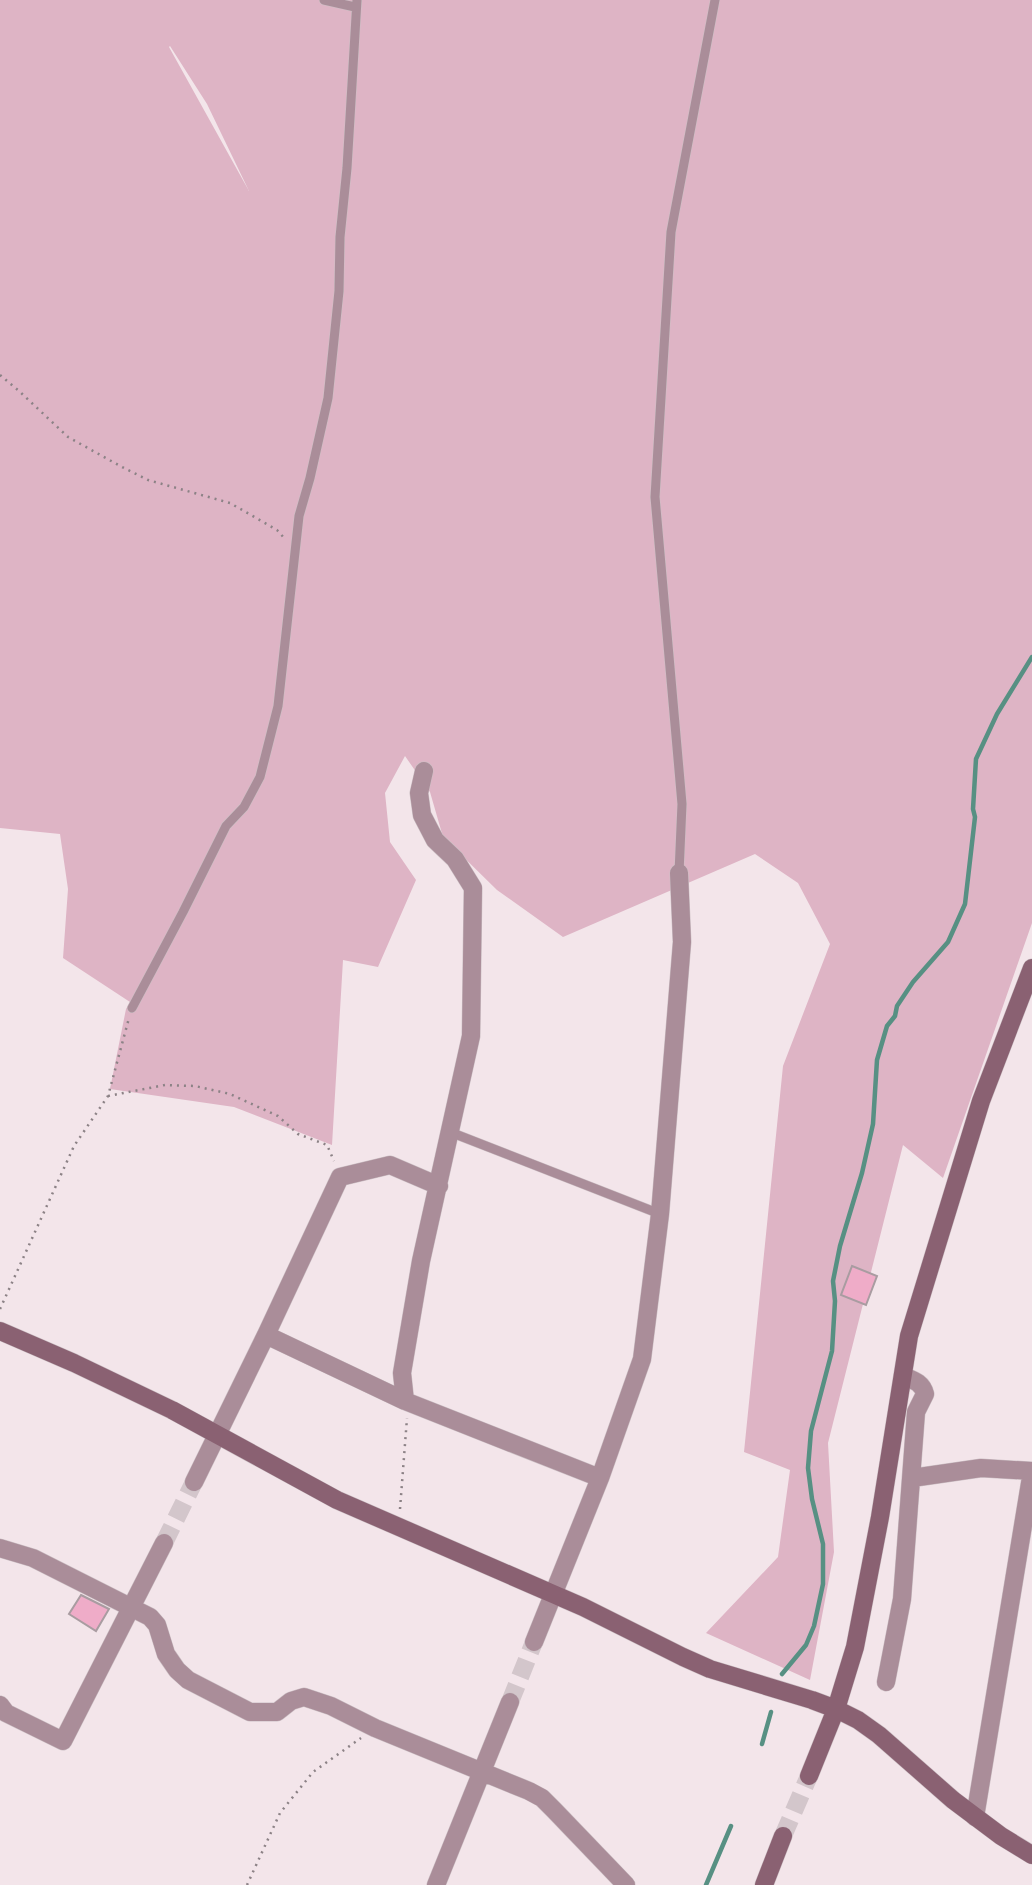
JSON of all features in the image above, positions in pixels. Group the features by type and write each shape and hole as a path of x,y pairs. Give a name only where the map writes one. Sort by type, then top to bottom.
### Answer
{"street":[{"path":"405,1401 402,1373 421,1261 471,1036 473,888 454,859 435,840 422,815 419,793 424,771"},
{"path":"534,1642 600,1478 642,1359 660,1214 682,942 679,873"},
{"path":"809,1776 836,1709 855,1647 909,1335 981,1101 1032,968"},
{"path":"194,1482 340,1177 390,1165 439,1186"},
{"path":"0,1331 114,1382 218,1434 319,1490 554,1594 657,1645 710,1669 812,1700 858,1720 953,1800 1032,1855"},
{"path":"266,1335 405,1401 600,1478"},
{"path":"886,1682 902,1599 916,1412 925,1394 919,1382 903,1376"},
{"path":"912,1478 981,1468 1032,1471 975,1817"},
{"path":"0,1706 6,1713 63,1741 164,1543"},
{"path":"0,1548 33,1558 149,1617 157,1625 166,1654 177,1670 188,1680 250,1712 277,1712 291,1701 304,1697 515,1784 542,1798 626,1885"},
{"path":"436,1885 510,1702"},
{"path":"764,1885 783,1836"}],"lane":[{"path":"132,1008 226,826 244,807 260,777 278,706 299,516 326,409 339,291 340,237 356,4 324,0"},
{"path":"679,873 682,804 654,497 671,232 716,0"},
{"path":"450,1132 660,1214"}],"path":[{"path":"0,375 68,437 148,480 230,503 277,530 296,552"},
{"path":"0,1308 74,1146 108,1096 132,1008"},
{"path":"108,1096 165,1085 195,1086 230,1094 278,1116 298,1134 327,1145 340,1177"},
{"path":"399,1526 407,1416 405,1401"},
{"path":"247,1885 280,1812 313,1772 375,1728"}],"shaded area":[{"path":"0,0 1032,0 1032,923 943,1178 903,1145 828,1443 834,1552 810,1680 706,1633 778,1557 790,1470 744,1452 783,1066 830,944 798,883 755,854 563,937 497,890 443,837 430,792 405,756 385,793 390,842 416,880 378,967 343,960 332,1145 234,1107 110,1089 126,1009 130,1002 63,958 68,889 60,834 0,828","holes":["170,46 207,104 249,191"]}],"building":[{"path":"852,1266 877,1276 866,1305 841,1295"},
{"path":"81,1595 109,1609 96,1631 69,1614"}],"waterway":[{"path":"782,1674 806,1645 814,1626 823,1584 823,1544 808,1468 811,1431 832,1351 835,1301 833,1281 840,1246 862,1173 873,1124 877,1060 887,1026 895,1016 897,1006 913,982 948,942 965,904 975,817 973,809 976,759 997,714 1032,657"},
{"path":"762,1744 771,1712"},
{"path":"706,1885 731,1826"}],"tunnel":[{"path":"164,1543 194,1482"},
{"path":"510,1702 534,1642"},
{"path":"783,1836 809,1776"}]}
